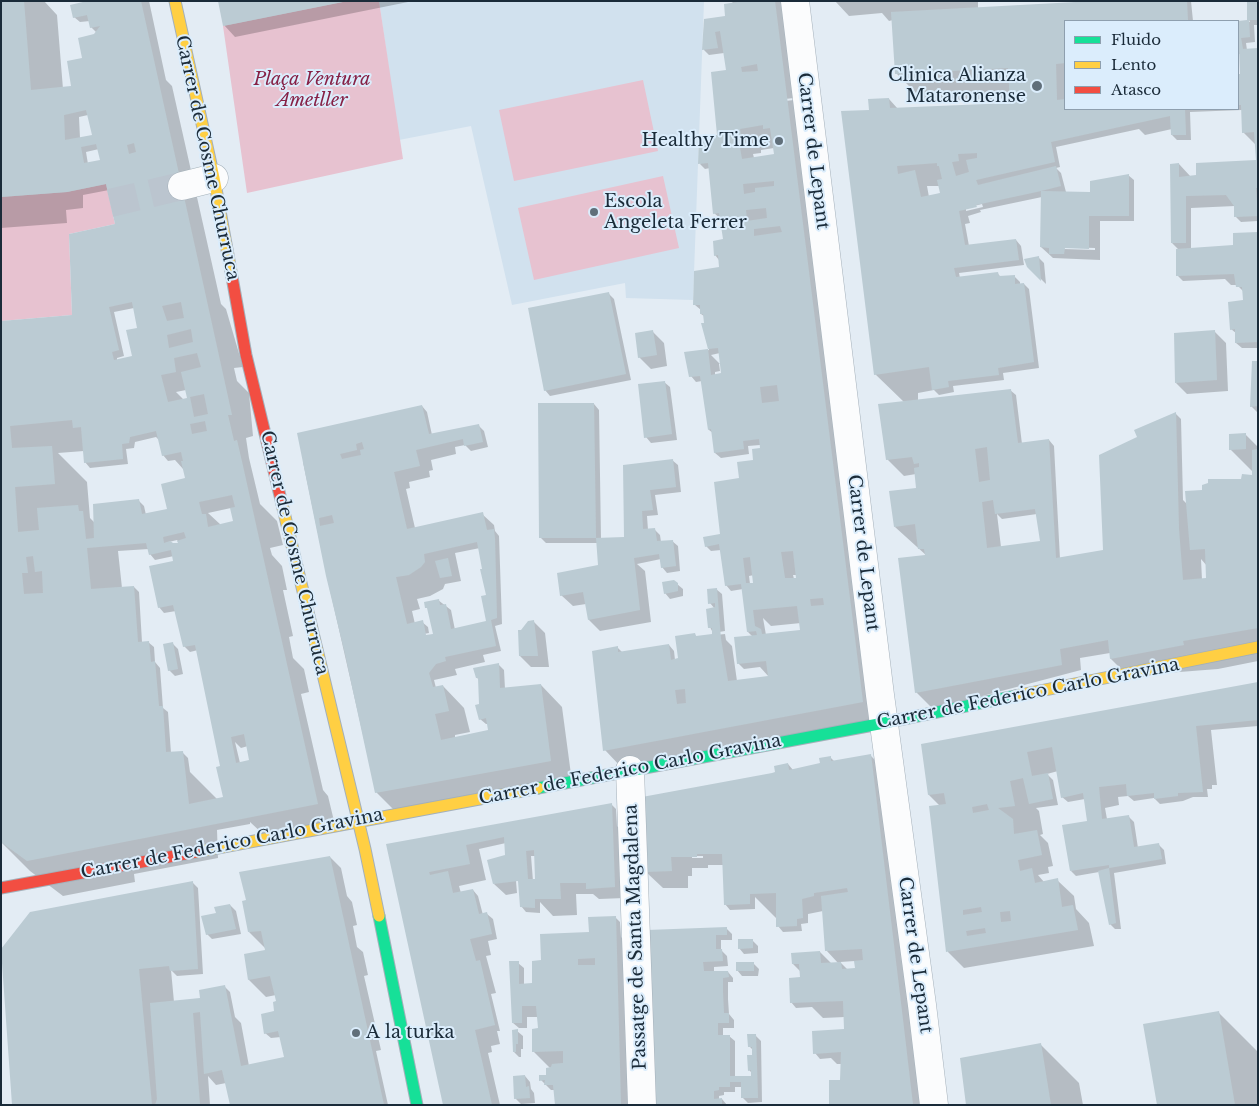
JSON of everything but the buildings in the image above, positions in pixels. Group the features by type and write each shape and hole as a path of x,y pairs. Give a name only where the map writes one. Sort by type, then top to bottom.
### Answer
{"street":[{"name":"Carrer de Cosme Churruca","path":"175,1 214,178 246,355 358,822 417,1105"},
{"name":"Carrer de Lepant","path":"795,1 884,724 934,1105"},
{"path":"182,186 214,178"},
{"name":"Carrer de Federico Carlo Gravina","path":"1,888 884,724 1258,647"},
{"name":"Passatge de Santa Magdalena","path":"630,770 642,1105"}],"shaded area":[{"name":"Escola Angeleta Ferrer","path":"379,1 704,1 693,300 626,298 625,283 512,305 471,126 399,140"}],"green space":[{"name":"Plaça Ventura Ametller","path":"347,1 379,1 403,159 247,193 223,26"},
{"path":"643,80 658,151 514,181 499,110"},
{"path":"663,176 679,248 534,280 518,208"},
{"path":"106,184 115,224 69,234 72,315 1,321 1,197 67,192"}],"tunnel":[{"path":"110,203 182,186"}],"traffic: fast":[{"path":"538,788 884,723 1015,696"},
{"path":"379,916 417,1105"}],"traffic: slow":[{"path":"175,1 214,178 232,277"},
{"path":"282,504 365,849 379,916"},
{"path":"1015,696 1258,647"},
{"path":"196,852 538,788"}],"traffic: jam":[{"path":"232,277 246,355 282,504"},
{"path":"1,888 196,852"}],"place":[{"name":"Clinica Alianza Mataronense","path":"1037,86"},
{"name":"Healthy Time","path":"779,141"},
{"name":"Escola Angeleta Ferrer","path":"594,212"},
{"name":"A la turka","path":"356,1033"}]}
